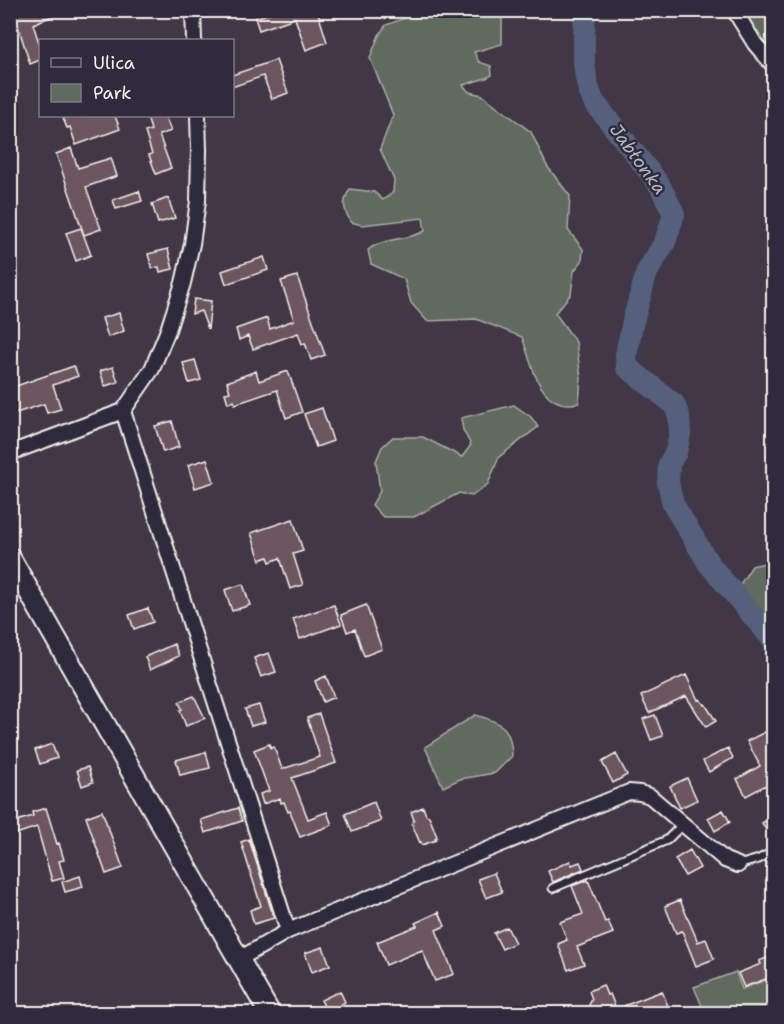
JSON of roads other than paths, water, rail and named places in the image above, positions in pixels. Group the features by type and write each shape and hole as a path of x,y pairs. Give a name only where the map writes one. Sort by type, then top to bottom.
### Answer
{"main road":[{"path":"10,558 270,1014"}],"street":[{"path":"193,10 194,39"},
{"path":"734,10 755,44 774,66"},
{"path":"10,453 123,411 152,369 168,330 183,283 192,244 198,201 198,117"},
{"path":"123,411 288,931"},
{"path":"239,959 288,931 629,792 650,796 725,860 738,865"}],"lane":[{"path":"553,888 667,840 682,825"},
{"path":"738,865 759,859 774,851"}],"waterway":[{"name":"Jabłonka","path":"585,10 585,69 594,102 659,184 674,214 665,242 647,272 633,321 626,355 627,367 674,404 679,416 680,434 676,452 669,464 668,483 673,504 709,564 774,641"}]}
